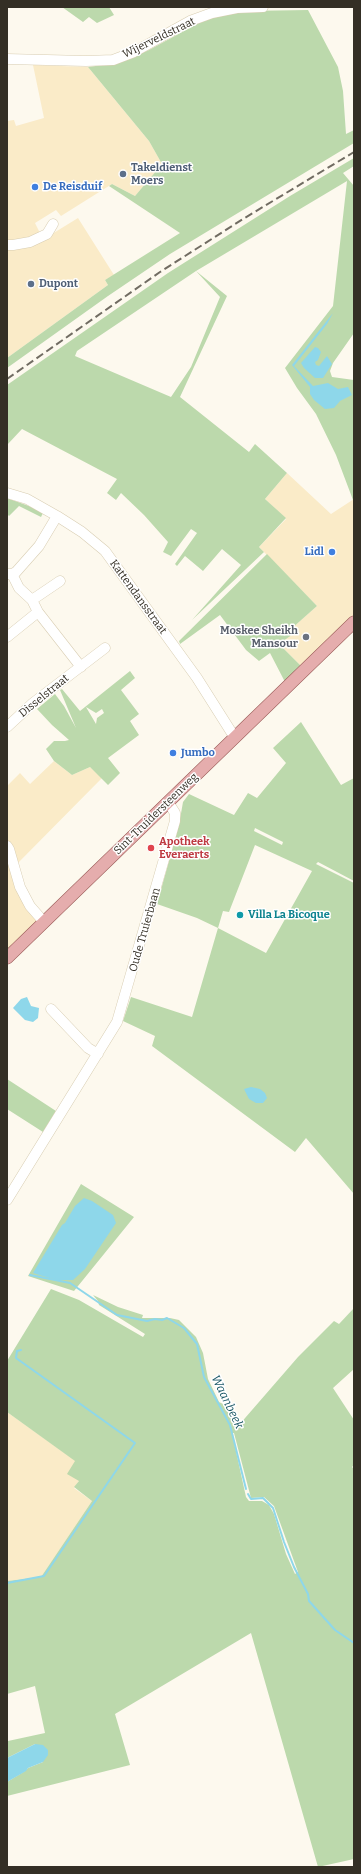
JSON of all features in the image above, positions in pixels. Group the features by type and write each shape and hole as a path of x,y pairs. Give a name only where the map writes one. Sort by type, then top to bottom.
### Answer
{"main road":[{"name":"Sint-Truidersteenweg","path":"7,958 354,622"}],"street":[{"name":"Wijerveldstraat","path":"7,60 113,60 134,52 190,21 212,13 237,8 263,7"},
{"path":"7,245 30,242 47,234 53,224"},
{"name":"Kattendansstraat","path":"7,494 28,499 82,532 105,551 197,678 235,738"},
{"path":"57,516 39,546 9,574 19,588 32,600 38,612 81,667"},
{"path":"32,600 60,581"},
{"path":"7,637 38,612"},
{"name":"Disselstraat","path":"7,727 33,703 105,648"},
{"name":"Oude Truierbaan","path":"7,1200 119,1018 175,821 175,813 168,802"},
{"path":"7,846 20,887 30,906 44,922"},
{"path":"51,1009 88,1048 98,1054"}],"shaded area":[{"path":"33,65 88,67 149,141 162,164 135,196 112,184 61,216 56,210 35,223 40,233 26,239 7,241 7,121 14,120 16,126 44,118"},
{"path":"78,218 114,275 105,280 108,285 7,358 7,248 39,242"},
{"path":"287,473 331,514 354,499 354,615 301,666 279,644 292,634 290,630 317,606 259,547 286,519 265,499"},
{"path":"54,761 72,775 90,767 102,778 17,864 30,902 44,915 7,950 7,786 20,773 30,784"},
{"path":"7,1412 76,1461 79,1481 74,1488 92,1501 41,1577 7,1581"}],"green space":[{"path":"62,7 109,7 114,15 97,23 89,17 83,22"},
{"path":"308,10 338,67 343,91 346,134 354,130 354,143 170,254 7,368 7,358 108,285 105,280 180,233 109,186 112,184 135,196 162,164 149,141 88,67 111,64 126,60 149,50 206,19 243,11"},
{"path":"354,158 354,166 343,173 354,186 354,333 333,363 330,371 332,377 354,380 354,499 353,500 336,455 316,414 297,388 285,368 333,306 347,181 196,271 227,296 180,397 249,452 255,444 287,473 265,499 286,518 259,547 264,552 192,620 241,565 222,549 203,571 185,556 177,566 175,564 197,533 191,529 171,556 163,552 168,542 144,515 121,493 116,500 107,493 117,479 22,429 7,445 7,385 168,273 290,196","holes":["196,271 220,297 191,367 171,397 75,356 77,351"]},
{"path":"7,498 37,509 43,513 41,517 19,506 9,516 7,514"},
{"path":"267,554 317,606 290,630 293,634 279,644 301,666 285,682 270,653 259,661 246,650 220,615 180,644 179,641"},
{"path":"130,671 135,678 121,690 139,714 130,721 139,735 108,758 120,773 108,785 90,767 72,775 54,761 46,749 54,741 69,740 37,709 55,694 64,706 76,728 60,690 62,689 80,711","holes":["86,707 96,713 102,709 104,713 97,718 96,724"]},
{"path":"301,722 341,785 354,778 354,881 318,862 316,864 354,883 354,1194 306,1138 295,1152 152,1046 155,1036 123,1021 131,997 192,1017 218,928 197,918 157,904 179,825 183,802 189,794 234,815 248,793 257,798 286,763 273,748","holes":["255,828 283,842 282,845 254,831","255,845 312,871 266,953 218,928 223,911 229,912"]},
{"path":"7,1079 56,1111 43,1132 7,1109"},
{"path":"81,1184 134,1217 74,1291 28,1276"},
{"path":"51,1289 79,1300 143,1337 145,1334 99,1305 98,1301 93,1295 118,1307 143,1315 142,1318 170,1318 179,1320 196,1337 203,1353 208,1379 219,1402 223,1404 234,1423 239,1425 298,1357 334,1321 339,1324 354,1308 354,1369 333,1388 354,1420 354,1465 352,1467 354,1469 354,1859 318,1867 251,1633 115,1714 130,1765 7,1796 7,1782 28,1768 43,1762 35,1744 7,1758 7,1740 45,1733 35,1686 7,1694 7,1581 41,1577 92,1501 74,1487 79,1481 67,1474 75,1461 7,1412 7,1361","holes":["232,1433 234,1433 251,1498 264,1497 274,1506 298,1572 295,1574 286,1554 274,1514 269,1505 262,1501 249,1501 246,1497"]}],"water":[{"path":"333,313 327,324 294,366 313,386 328,383 338,389 348,387 352,395 340,401 334,408 325,409 314,400 310,394 310,387 292,365"},
{"path":"315,347 321,352 318,360 315,362 316,365 319,366 327,356 332,364 323,378 315,378 304,368 301,363"},
{"path":"27,997 31,1006 39,1008 38,1018 33,1022 25,1020 13,1008 21,999"},
{"path":"251,1087 260,1089 265,1093 267,1098 263,1103 256,1103 249,1099 244,1089"},
{"path":"84,1198 92,1201 113,1215 116,1223 85,1269 73,1280 56,1280 33,1273 62,1225 65,1223 75,1206"},
{"path":"35,1744 43,1745 48,1750 48,1755 43,1762 28,1768 26,1771 7,1782 7,1758"}],"waterway":[{"name":"Waanbeek","path":"30,1275 70,1283 117,1315 147,1321 155,1319 162,1320 167,1318 184,1328 197,1344 204,1377 230,1425 246,1489"},
{"path":"7,1583 44,1576 135,1443 16,1358 17,1351 21,1350"},
{"name":"Waanbeek","path":"248,1494 251,1499 263,1498 273,1508 284,1542 294,1567 308,1594 309,1601 335,1630 354,1643"}],"railway":[{"path":"7,379 160,272 243,219 354,152"}],"place":[{"name":"Takeldienst Moers","path":"123,174"},
{"name":"De Reisduif","path":"35,187"},
{"name":"Dupont","path":"31,284"},
{"name":"Lidl","path":"332,552"},
{"name":"Moskee Sheikh Mansour","path":"306,637"},
{"name":"Jumbo","path":"173,753"},
{"name":"Apotheek Everaerts","path":"151,848"},
{"name":"Villa La Bicoque","path":"240,915"}]}
